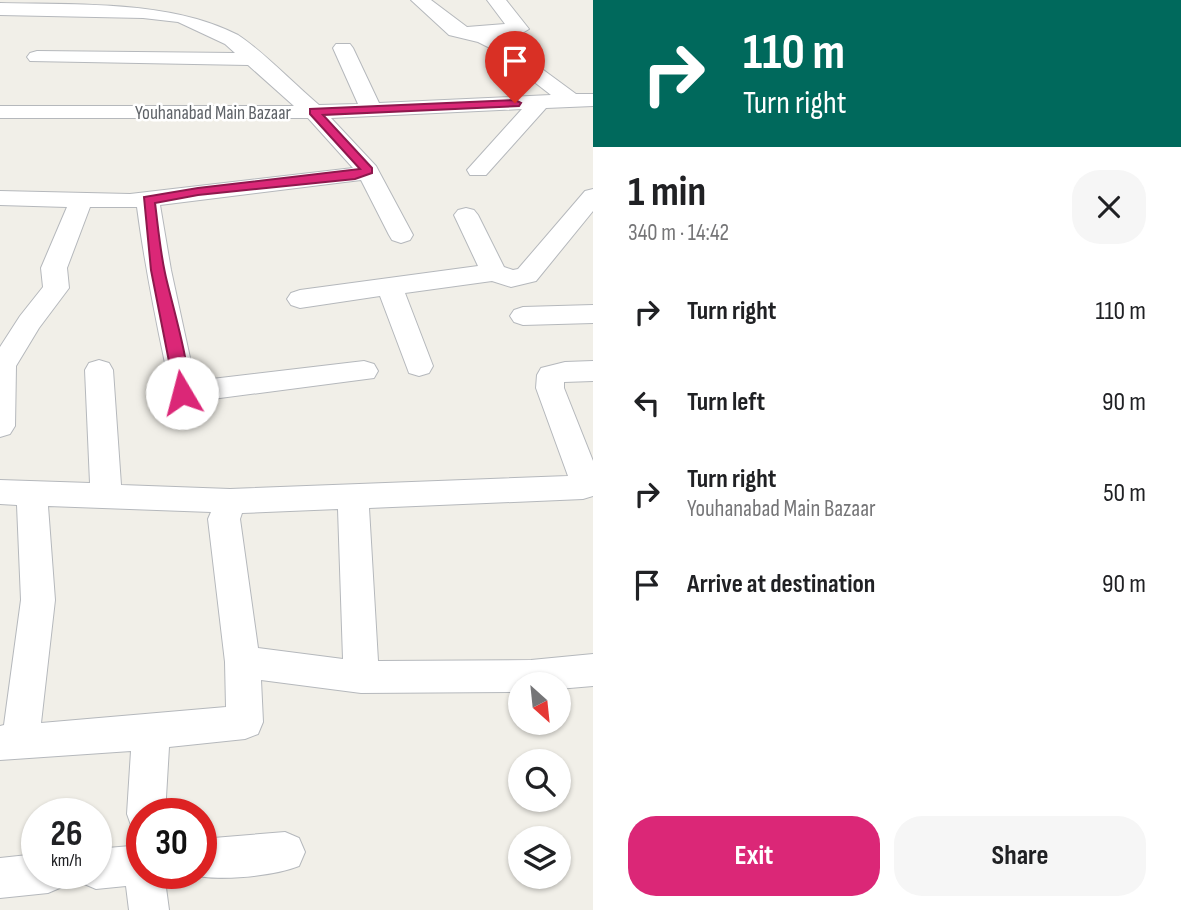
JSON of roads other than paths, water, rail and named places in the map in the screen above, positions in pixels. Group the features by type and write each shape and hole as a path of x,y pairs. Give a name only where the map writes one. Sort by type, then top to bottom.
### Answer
{"street":[{"path":"420,0 456,31 499,45 571,101"},
{"path":"463,33 519,29 496,0"},
{"path":"0,9 125,6 181,16 232,40 314,112 368,171 401,235"},
{"path":"343,48 371,109"},
{"path":"37,57 254,60"},
{"name":"Youhanabad Main Bazaar","path":"0,112 314,112 593,100"},
{"path":"478,170 540,102"},
{"path":"0,198 148,200 198,191 355,175 368,171"},
{"path":"300,299 494,272 510,279 527,275 593,196"},
{"path":"0,426 2,366 29,322 56,288 54,268 81,200"},
{"path":"148,200 158,270 180,369 182,393 364,371"},
{"path":"466,215 494,272"},
{"path":"390,286 419,366"},
{"path":"523,316 593,314"},
{"path":"99,370 106,496"},
{"path":"230,501 224,519 242,662 246,722 10,742 38,600 16,493 230,501 583,486 584,477 550,388 551,375 593,372"},
{"path":"353,497 361,677"},
{"path":"242,662 361,677 531,676 593,670"},
{"path":"147,798 151,732"},
{"path":"217,858 285,852"},
{"path":"0,878 21,876"},
{"path":"146,889 149,910"}]}
